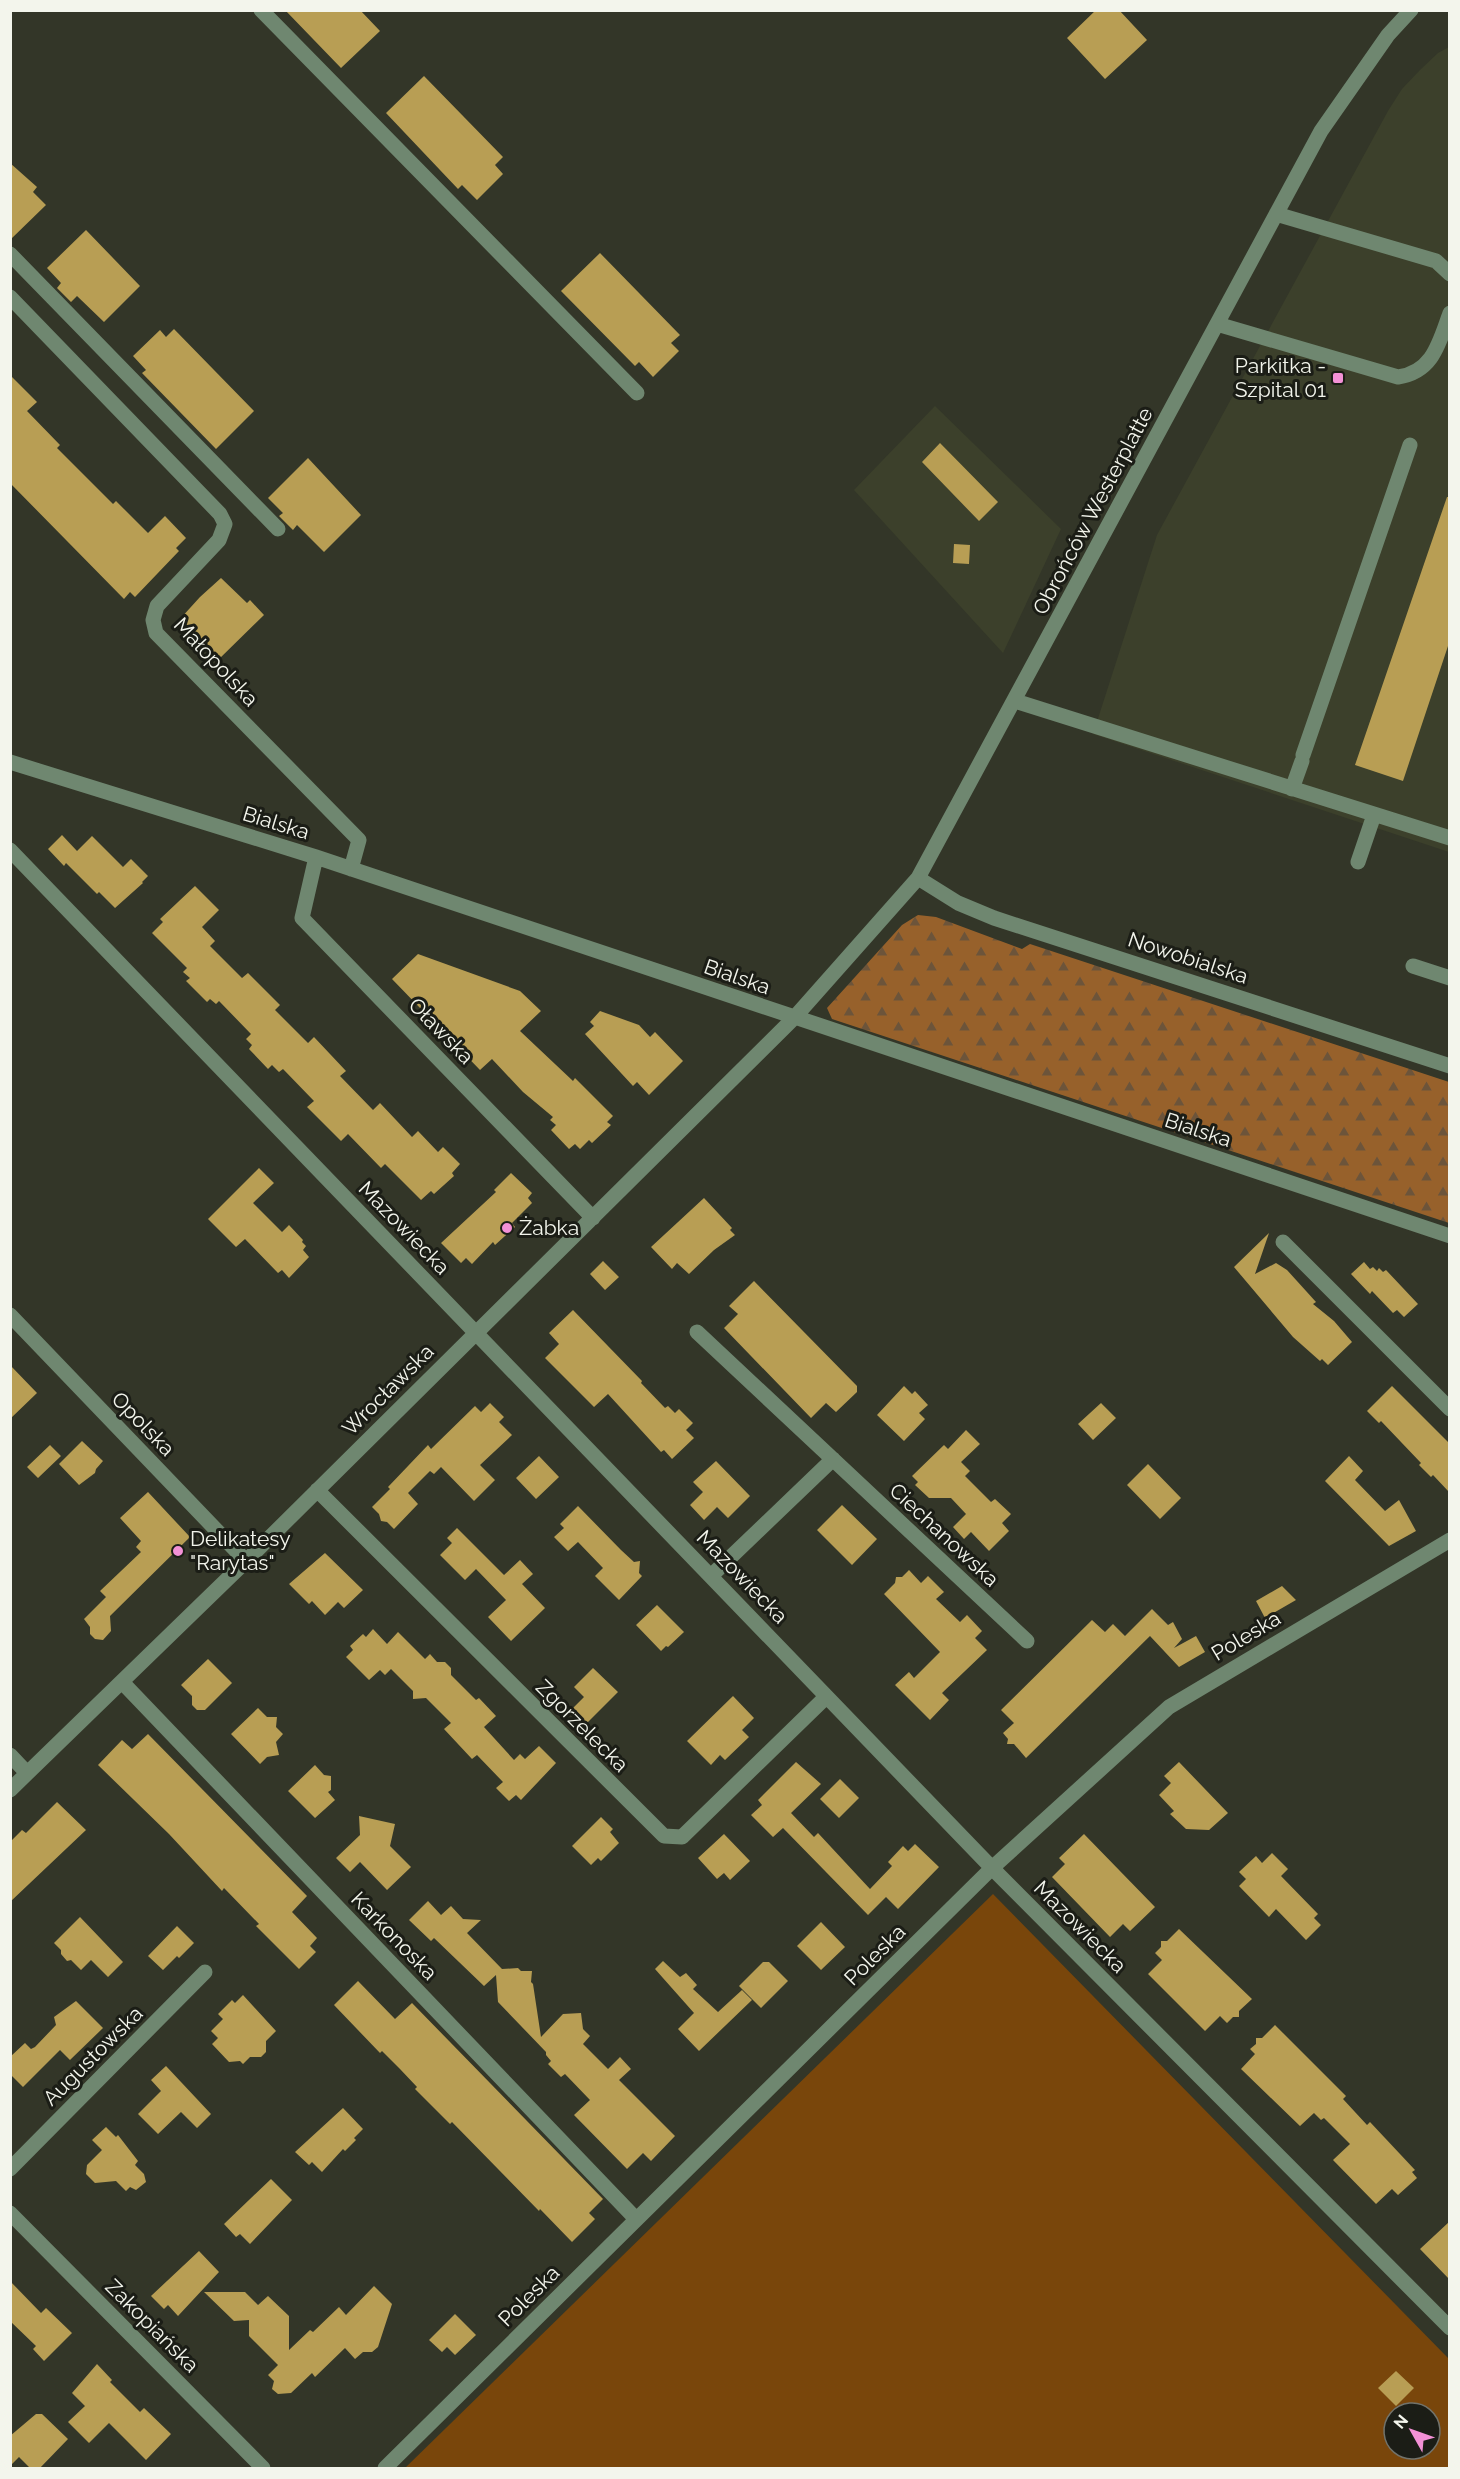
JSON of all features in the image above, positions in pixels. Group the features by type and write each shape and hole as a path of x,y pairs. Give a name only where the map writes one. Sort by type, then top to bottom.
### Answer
{"street":[{"path":"261,10 638,393"},
{"name":"Obrońców Westerplatte","path":"794,1018 918,878 1321,130 1358,74 1411,10"},
{"path":"1276,213 1436,261 1449,274"},
{"path":"10,254 278,529"},
{"name":"Małopolska","path":"10,297 220,514 225,524 219,540 157,606 153,620 156,633 359,840 351,869"},
{"path":"1217,324 1398,377 1420,371 1428,362 1439,344 1449,313"},
{"path":"1292,789 1410,446"},
{"path":"1015,701 1449,838"},
{"name":"Bialska","path":"10,762 316,857 1449,1236"},
{"path":"1358,862 1374,815"},
{"name":"Mazowiecka","path":"10,850 475,1333 712,1575 826,1697 992,1868 1449,2328"},
{"name":"Oławska","path":"316,857 302,918 593,1218"},
{"name":"Nowobialska","path":"918,878 958,903 994,918 1449,1066"},
{"path":"1413,966 1449,978"},
{"name":"Wrocławska","path":"10,1790 246,1561 794,1018"},
{"path":"1283,1242 1449,1409"},
{"name":"Opolska","path":"10,1315 246,1561"},
{"name":"Ciechanowska","path":"697,1332 1027,1641"},
{"path":"712,1575 833,1459"},
{"name":"Zgorzelecka","path":"317,1490 664,1836 682,1837 826,1697"},
{"name":"Poleska","path":"385,2469 992,1868 1168,1707 1449,1540"},
{"name":"Karkonoska","path":"122,1682 636,2219"},
{"path":"10,1755 27,1773"},
{"name":"Augustowska","path":"10,2169 205,1972"},
{"name":"Zakopiańska","path":"10,2213 264,2469"}],"shaded area":[{"path":"1449,47 1449,852 1093,734 1157,535 1388,111 1402,89 1420,70 1438,53"},
{"path":"935,406 1061,529 1003,653 854,490"},
{"path":"993,1894 1449,2359 1449,2468 405,2468"}],"green space":[{"path":"918,915 936,917 1022,949 1030,944 1449,1082 1449,1223 832,1019 827,1008 902,925"}],"building":[{"path":"285,10 360,10 380,31 341,68"},
{"path":"1096,10 1119,10 1147,40 1105,79 1067,38"},
{"path":"424,76 503,157 495,165 503,174 477,200 462,185 458,189 386,113"},
{"path":"10,163 37,187 33,192 46,205 10,240"},
{"path":"86,230 140,286 104,322 77,296 71,302 57,288 61,283 47,268"},
{"path":"600,253 680,335 671,343 679,351 653,377 639,362 635,366 561,291"},
{"path":"174,329 254,411 216,449 142,373 146,370 133,356 160,330 166,337"},
{"path":"10,375 37,402 27,411 60,445 57,448 113,504 116,501 148,533 165,516 186,538 176,548 179,551 135,597 130,592 124,599 10,483"},
{"path":"940,443 998,502 979,521 922,462"},
{"path":"308,458 361,515 324,552 297,525 293,530 279,516 283,513 268,498"},
{"path":"1447,497 1449,497 1449,643 1403,781 1355,765"},
{"path":"954,544 970,545 969,564 953,563"},
{"path":"221,578 247,603 250,600 264,615 217,661 180,619"},
{"path":"62,835 77,851 92,836 123,867 131,859 148,876 115,908 99,892 97,894 66,863 64,866 48,849"},
{"path":"195,886 219,910 202,927 215,941 210,946 242,978 248,973 280,1005 275,1010 308,1043 314,1037 346,1071 340,1076 373,1110 380,1103 412,1137 418,1131 438,1152 443,1147 460,1164 452,1173 454,1176 434,1194 431,1191 421,1200 385,1164 381,1168 348,1134 341,1141 307,1107 314,1101 283,1069 279,1072 272,1065 268,1069 249,1049 252,1045 246,1039 251,1034 219,1001 216,1004 210,999 207,1002 186,981 190,978 183,972 187,968 152,933 163,922 160,919"},
{"path":"418,954 520,991 541,1011 520,1031 573,1081 575,1078 613,1116 607,1122 611,1125 592,1143 589,1140 580,1149 575,1144 569,1149 551,1130 556,1125 550,1120 553,1117 523,1092 492,1059 480,1070 392,979"},
{"path":"600,1011 639,1025 650,1037 655,1032 683,1061 649,1095 637,1082 633,1086 585,1034 594,1026 590,1022"},
{"path":"259,1168 274,1183 253,1203 282,1232 289,1225 303,1240 306,1246 303,1250 309,1257 289,1278 282,1270 278,1273 245,1239 236,1247 208,1219"},
{"path":"511,1173 532,1193 528,1198 532,1203 512,1223 515,1227 495,1245 493,1242 472,1264 466,1258 461,1263 441,1243 496,1192 494,1190"},
{"path":"704,1198 732,1228 730,1230 735,1235 714,1250 689,1274 677,1263 672,1269 651,1247"},
{"path":"1269,1233 1255,1274 1276,1263 1287,1270 1316,1302 1313,1304 1334,1321 1352,1342 1328,1365 1322,1359 1320,1361 1293,1337 1234,1267"},
{"path":"603,1261 619,1277 605,1290 590,1274"},
{"path":"1364,1262 1370,1269 1373,1267 1377,1271 1379,1268 1383,1272 1386,1270 1418,1304 1404,1317 1397,1310 1393,1313 1372,1291 1370,1294 1351,1274"},
{"path":"754,1281 857,1386 857,1392 836,1412 826,1403 811,1418 724,1328 738,1314 729,1306"},
{"path":"573,1310 665,1408 668,1406 675,1413 679,1409 693,1423 686,1430 694,1438 672,1459 664,1450 661,1452 608,1394 594,1407 545,1358 559,1344 549,1333"},
{"path":"10,1365 37,1393 10,1419"},
{"path":"904,1386 912,1394 915,1391 928,1405 919,1413 925,1419 904,1441 877,1415"},
{"path":"1392,1386 1449,1443 1449,1492 1433,1475 1431,1477 1419,1465 1421,1463 1381,1421 1379,1423 1367,1411"},
{"path":"490,1403 504,1417 499,1422 512,1435 480,1465 495,1480 474,1501 441,1467 434,1474 430,1471 408,1493 418,1504 394,1529 387,1522 381,1521 379,1514 372,1507 390,1489 388,1487 428,1445 431,1449 475,1406 481,1412"},
{"path":"1101,1403 1116,1418 1093,1440 1078,1424"},
{"path":"966,1430 980,1444 961,1462 970,1471 965,1476 991,1502 995,1499 1011,1514 1002,1523 1009,1531 989,1551 971,1532 964,1539 953,1527 966,1514 951,1498 929,1498 915,1485 918,1482 912,1476 944,1445 948,1449"},
{"path":"82,1441 103,1461 95,1473 79,1485 59,1464"},
{"path":"50,1445 61,1456 38,1478 27,1467"},
{"path":"539,1456 559,1477 536,1499 516,1478"},
{"path":"1349,1456 1363,1471 1355,1480 1385,1511 1399,1500 1416,1531 1389,1546 1325,1481"},
{"path":"716,1461 750,1496 728,1518 717,1507 704,1520 690,1505 703,1492 693,1482"},
{"path":"1148,1464 1181,1498 1160,1519 1127,1485"},
{"path":"148,1492 190,1537 110,1616 111,1631 103,1640 95,1639 90,1634 90,1627 84,1619 106,1597 100,1591 141,1552 136,1547 141,1541 120,1518"},
{"path":"842,1505 877,1539 852,1565 817,1530"},
{"path":"578,1506 634,1562 640,1561 639,1573 642,1576 619,1600 595,1576 603,1568 578,1542 568,1551 554,1537 564,1528 560,1524"},
{"path":"457,1528 504,1575 520,1560 533,1574 522,1584 545,1608 511,1641 488,1617 506,1600 476,1569 465,1580 440,1555 452,1543 447,1538"},
{"path":"325,1553 363,1590 344,1608 338,1602 325,1615 312,1601 309,1604 289,1584"},
{"path":"909,1570 921,1583 928,1576 944,1592 936,1599 960,1622 967,1615 982,1631 975,1638 987,1650 942,1693 949,1700 930,1720 895,1685 909,1672 914,1678 940,1652 884,1594 895,1583 896,1577 902,1577"},
{"path":"1282,1586 1296,1600 1265,1618 1256,1601"},
{"path":"657,1605 684,1632 661,1651 636,1625"},
{"path":"1152,1609 1168,1625 1173,1622 1182,1639 1174,1648 1196,1636 1205,1652 1179,1667 1150,1636 1026,1758 1014,1744 1007,1744 1008,1739 1003,1733 1014,1723 1001,1710 1092,1620 1105,1632 1113,1624 1125,1636"},
{"path":"373,1629 387,1644 398,1632 425,1659 430,1654 437,1662 445,1662 451,1668 451,1675 476,1700 479,1698 496,1716 484,1727 514,1760 520,1754 525,1759 539,1746 556,1763 521,1800 516,1795 509,1801 496,1788 503,1782 477,1755 472,1759 444,1729 451,1723 426,1698 413,1699 413,1691 391,1669 385,1675 380,1670 369,1680 346,1657 353,1650 350,1646 363,1634 366,1637"},
{"path":"208,1659 232,1683 205,1710 197,1710 192,1705 192,1696 181,1685"},
{"path":"593,1668 618,1692 585,1725 570,1711 584,1697 574,1687"},
{"path":"733,1696 754,1718 742,1730 749,1737 725,1760 720,1755 711,1765 687,1741"},
{"path":"258,1708 267,1717 277,1717 276,1727 283,1734 276,1742 279,1755 267,1757 260,1764 231,1734"},
{"path":"148,1734 307,1896 292,1912 317,1938 310,1946 316,1952 299,1969 256,1926 259,1924 224,1888 222,1891 169,1834 98,1765 122,1740 132,1749"},
{"path":"796,1762 821,1784 791,1813 814,1837 818,1833 870,1889 892,1866 888,1862 903,1846 908,1851 915,1844 939,1867 898,1909 886,1897 868,1915 783,1828 773,1837 751,1815 762,1805 758,1800"},
{"path":"1179,1762 1228,1813 1209,1830 1186,1829 1170,1814 1174,1811 1159,1795 1171,1783 1164,1776"},
{"path":"315,1765 324,1775 331,1776 331,1790 328,1792 335,1800 315,1818 288,1791"},
{"path":"840,1779 859,1798 839,1818 820,1799"},
{"path":"57,1802 86,1830 10,1902 10,1842 22,1830 26,1833"},
{"path":"359,1816 395,1824 390,1846 411,1867 387,1890 360,1862 350,1872 336,1858 360,1835"},
{"path":"601,1817 613,1829 610,1832 619,1843 601,1861 598,1858 591,1865 572,1846"},
{"path":"724,1834 750,1861 730,1880 724,1873 717,1879 698,1858"},
{"path":"1084,1834 1155,1907 1130,1931 1123,1924 1110,1937 1052,1877 1065,1864 1059,1858"},
{"path":"1272,1853 1288,1869 1281,1876 1318,1914 1314,1918 1321,1925 1306,1940 1276,1909 1269,1917 1239,1886 1246,1879 1239,1872 1256,1856 1262,1863"},
{"path":"428,1901 441,1915 451,1906 463,1919 481,1920 467,1933 502,1969 518,1968 521,1971 532,1971 531,1982 541,2037 563,2014 581,2013 583,2029 590,2036 583,2044 608,2069 620,2057 631,2069 619,2080 675,2136 651,2161 643,2153 627,2169 574,2115 590,2100 565,2074 561,2077 548,2064 551,2061 546,2052 498,2002 496,1975 484,1986 434,1938 431,1941 409,1920"},
{"path":"80,1917 123,1962 108,1977 91,1960 81,1970 71,1960 67,1961 54,1943"},
{"path":"821,1922 845,1947 821,1970 797,1946"},
{"path":"177,1926 194,1943 163,1970 148,1956"},
{"path":"1179,1929 1252,1999 1239,2011 1239,2017 1233,2017 1227,2023 1220,2016 1205,2031 1148,1974 1162,1960 1155,1953 1161,1947 1161,1941 1167,1941"},
{"path":"663,1961 680,1977 686,1973 697,1985 693,1989 718,2012 742,1990 752,2000 699,2051 678,2029 694,2013 655,1969"},
{"path":"763,1962 769,1962 788,1981 761,2008 739,1986"},
{"path":"358,1981 395,2019 412,2003 603,2199 589,2213 595,2219 572,2242 452,2122 450,2124 415,2089 417,2087 400,2069 382,2051 380,2053 334,2005"},
{"path":"243,1995 276,2031 266,2041 266,2052 261,2057 250,2057 243,2064 240,2061 229,2062 212,2044 218,2038 211,2031 223,2019 218,2014 232,2000 235,2003"},
{"path":"76,2001 103,2028 70,2060 60,2050 23,2087 10,2074 10,2057 25,2043 31,2049 35,2047 56,2025 54,2017"},
{"path":"1275,2025 1346,2096 1343,2099 1367,2125 1370,2122 1415,2170 1412,2172 1417,2178 1398,2195 1392,2189 1376,2204 1333,2160 1350,2144 1324,2118 1321,2120 1314,2113 1300,2126 1241,2069 1255,2054 1250,2049 1256,2044 1256,2038 1262,2038"},
{"path":"166,2066 211,2114 197,2128 181,2112 158,2134 138,2114 161,2091 151,2080"},
{"path":"343,2108 363,2129 354,2138 356,2140 345,2151 343,2149 322,2172 312,2162 309,2165 295,2152"},
{"path":"106,2127 116,2137 118,2135 138,2161 135,2165 144,2174 146,2182 136,2190 130,2187 126,2191 116,2181 95,2183 86,2174 87,2165 102,2150 92,2140"},
{"path":"271,2179 292,2200 250,2244 240,2234 236,2237 224,2224"},
{"path":"1449,2222 1449,2279 1420,2249"},
{"path":"199,2251 219,2272 178,2316 168,2305 164,2309 151,2296"},
{"path":"10,2281 41,2313 46,2308 72,2333 44,2361 33,2349 36,2346 10,2321"},
{"path":"374,2286 392,2304 378,2347 372,2352 363,2352 355,2359 345,2348 315,2377 312,2373 291,2393 278,2394 272,2389 274,2381 268,2375 278,2365 249,2336 249,2320 234,2321 204,2292 245,2292 258,2305 268,2296 289,2316 289,2350 310,2330 313,2332 339,2307 346,2315"},
{"path":"455,2314 476,2335 455,2355 447,2347 442,2352 429,2340"},
{"path":"97,2364 112,2380 110,2382 140,2412 144,2408 171,2434 146,2460 109,2423 89,2443 68,2422 85,2406 72,2393"},
{"path":"1396,2371 1414,2388 1401,2401 1391,2401 1378,2388"},
{"path":"36,2414 42,2414 68,2439 39,2469 31,2469 19,2457 10,2466 10,2436"}],"place":[{"name":"Parkitka - Szpital 01","path":"1338,378"},
{"name":"Żabka","path":"507,1228"},
{"name":"Delikatesy \"Rarytas\"","path":"178,1551"}]}
